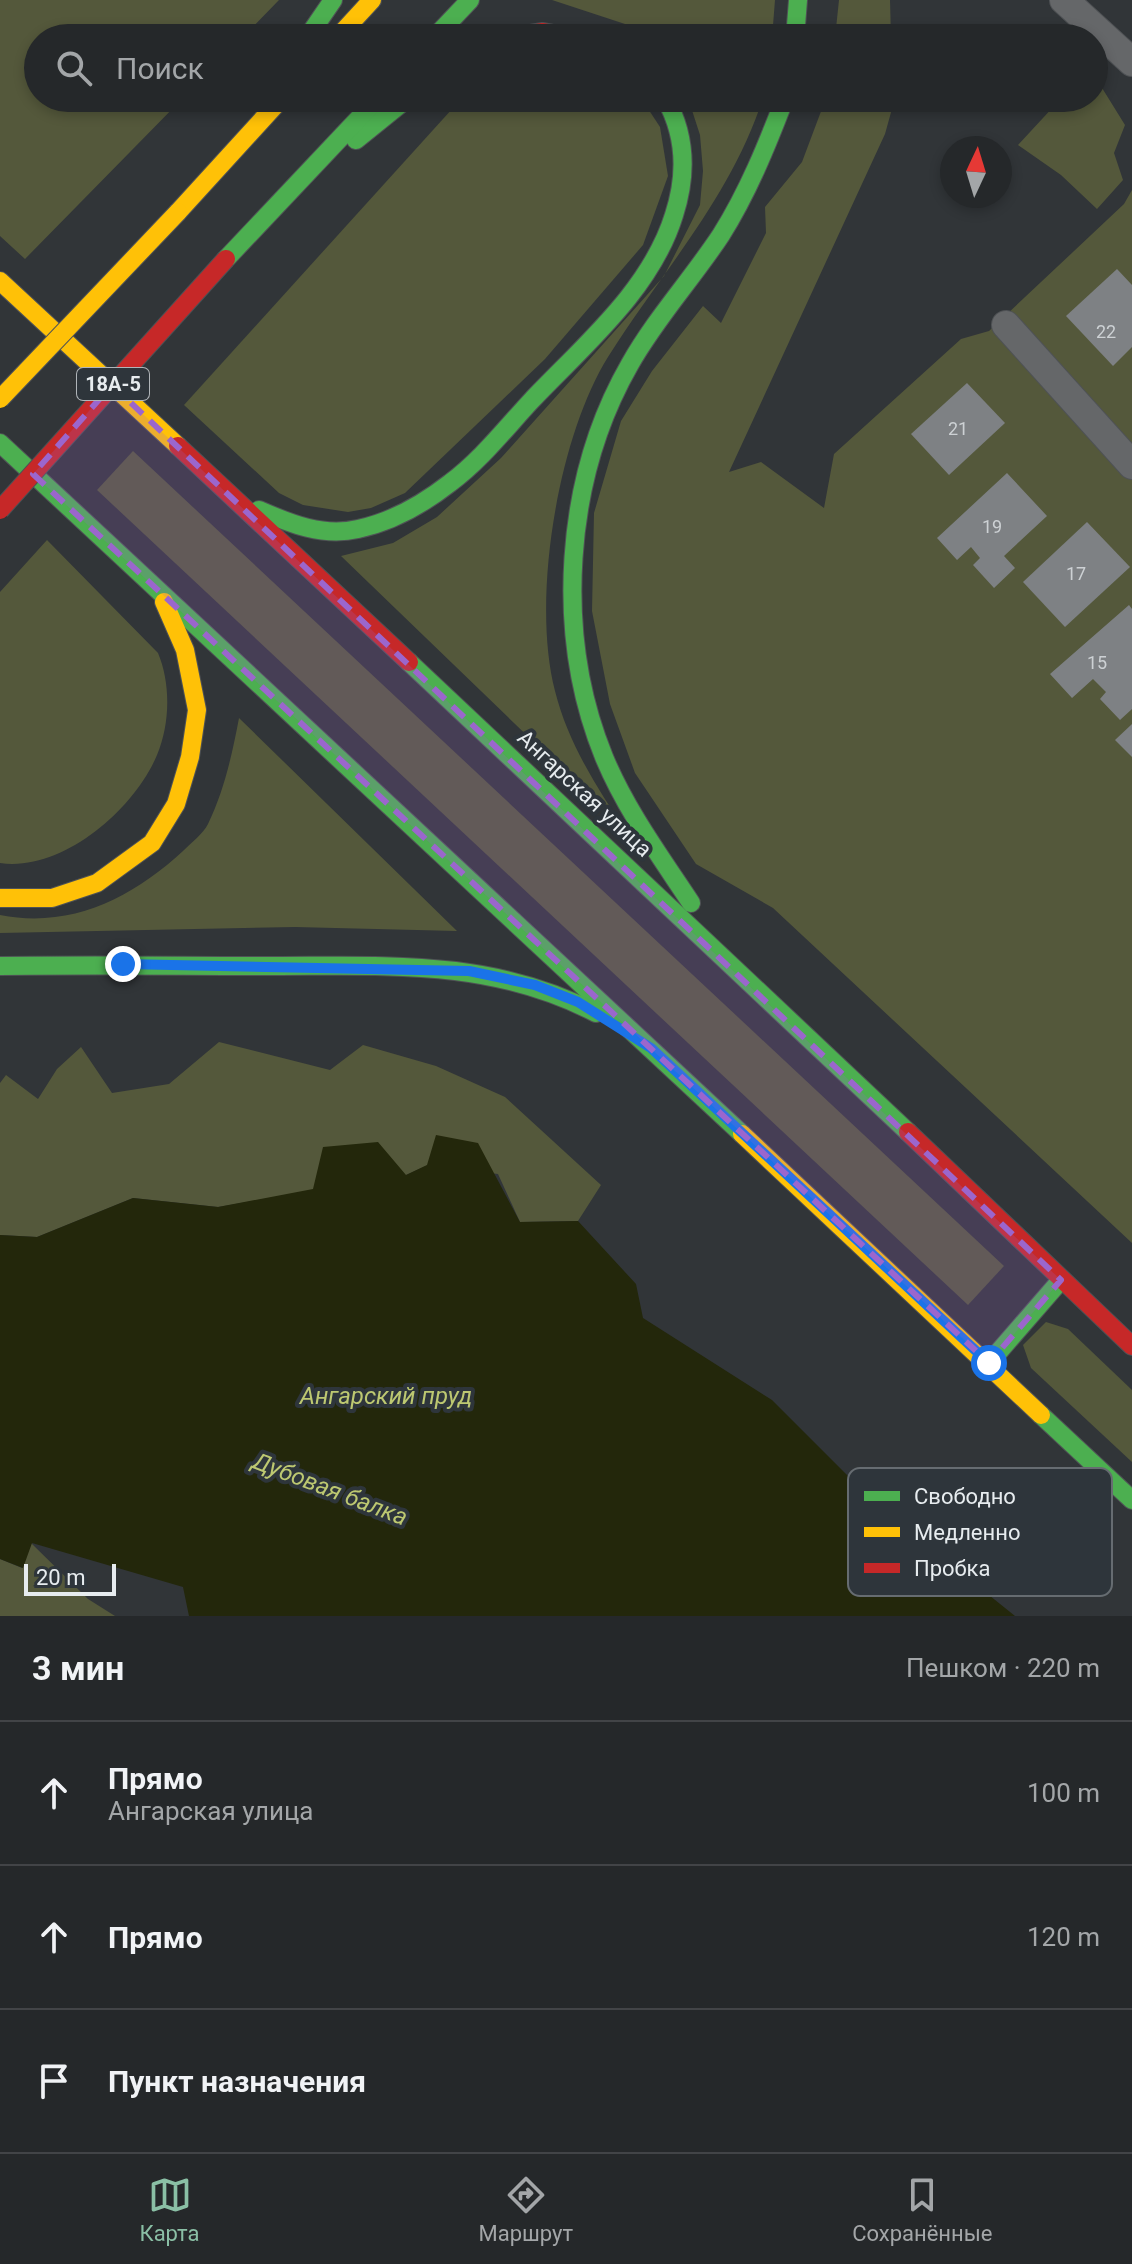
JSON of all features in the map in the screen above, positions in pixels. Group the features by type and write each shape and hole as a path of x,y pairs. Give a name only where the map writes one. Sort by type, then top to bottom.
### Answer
{"main road":[{"path":"317,24 333,0"},
{"path":"350,24 372,0"},
{"path":"447,24 470,0"},
{"path":"796,24 798,0"},
{"path":"178,212 253,112"},
{"path":"0,399 269,112"},
{"name":"18А-5","path":"0,510 226,259 365,112"},
{"path":"226,259 392,112"},
{"path":"221,486 254,508 286,522 315,531 341,532 374,524 410,508 451,482 612,314 646,272 670,226 683,185 682,143 673,112"},
{"path":"728,959 641,828 597,736 577,660 572,567 587,472 621,380 671,303 722,234 763,154 780,112"},
{"name":"Ангарская улица","path":"0,281 728,959 1132,1346"},
{"path":"0,443 1099,1468"},
{"path":"0,898 52,898 97,883 152,843 176,804 190,757 197,710 185,650 159,591"},
{"path":"0,966 309,966 469,971 535,985 578,1002 651,1048"},
{"path":"989,1363 1061,1280"},
{"path":"1112,1481 1132,1500"}],"street":[{"path":"1064,0 1090,24"},
{"path":"1108,40 1132,62"},
{"path":"1006,325 1132,465"}],"highlighted area":[{"path":"112,385 1061,1280 989,1363 33,474"}],"shaded area":[{"path":"0,0 279,0 256,24 24,24 24,112 169,112 25,259 0,236"},
{"path":"552,0 775,0 773,24 625,24"},
{"path":"839,0 890,0 891,24 836,24"},
{"path":"1108,98 1125,125 1114,153 1123,180 1097,209 1061,175 1018,145 1049,112 1108,112"},
{"path":"449,112 650,112 660,127 668,176 643,245 545,359 405,493 371,508 348,512 303,505 279,493 184,405"},
{"path":"693,112 758,112 733,168 665,274 700,205 703,171 700,135"},
{"path":"821,112 891,112 885,134 729,472 761,462 824,508 834,454 961,339 989,331 1124,204 1132,190 1132,1243 773,908 696,864 635,773 610,704 592,611 594,513 621,421 652,371 703,306 721,323 766,233 765,207 802,162"},
{"path":"662,279 608,357 590,391 563,474 548,566 548,654 555,691 584,764 626,831 341,556 393,543 437,517 501,458"},
{"path":"133,451 1004,1266 968,1305 97,490"},
{"path":"47,540 158,653 167,691 166,717 157,755 146,776 114,816 71,847 47,858 24,863 0,863 0,592"},
{"path":"239,718 457,931 295,927 0,933 0,915 51,918 99,906 143,883 183,851 203,831 214,811 227,772"},
{"path":"219,1042 330,1070 363,1045 436,1066 505,1097 601,1185 578,1221 520,1222 498,1174 428,1165 406,1175 218,1207 133,1198 37,1237 0,1235 0,1083 6,1075 38,1099 57,1069 81,1047 112,1093 169,1084"},
{"path":"1046,1322 1068,1329 1132,1390 1132,1462 1031,1368 1023,1345"},
{"path":"31,1543 88,1599 115,1616 0,1616 0,1559 22,1568"}],"water":[{"name":"Ангарский пруд","path":"436,1135 478,1143 520,1222 578,1221 636,1284 643,1318 772,1400 848,1476 848,1596 990,1596 1015,1616 189,1616 183,1587 32,1543 23,1568 0,1559 0,1235 37,1237 133,1198 218,1207 313,1189 323,1147 378,1142 406,1175 427,1165"}],"building":[{"path":"1117,269 1132,285 1132,347 1113,366 1066,316"},
{"path":"967,383 1005,423 949,475 911,434"},
{"path":"1007,473 1047,516 1004,556 1015,568 994,588 973,565 980,558 971,547 957,560 937,538"},
{"path":"1087,522 1130,567 1065,627 1023,582"},
{"path":"1129,605 1132,609 1132,709 1120,720 1100,699 1106,692 1093,679 1072,698 1050,674"},
{"path":"1132,724 1132,757 1115,740"}],"traffic: fast":[{"path":"317,24 333,0"},
{"path":"447,24 470,0"},
{"path":"796,24 798,0"},
{"path":"226,259 365,112"},
{"path":"356,140 391,112"},
{"path":"259,510 320,530 358,529 382,522 418,505 450,483 482,454 613,316 649,268 674,215 681,185 681,141 672,112"},
{"path":"691,903 633,814 613,777 588,710 578,660 573,609 574,558 580,506 591,457 608,409 640,347 731,219 779,112"},
{"path":"0,443 742,1134"},
{"path":"409,662 908,1132"},
{"path":"0,966 358,966 439,969 518,983 557,995 596,1013"},
{"path":"989,1363 1061,1280"},
{"path":"1041,1415 1098,1468"},
{"path":"1112,1481 1132,1500"}],"traffic: slow":[{"path":"350,24 372,0"},
{"path":"178,212 269,112"},
{"path":"0,399 178,212"},
{"path":"0,281 178,446"},
{"path":"0,898 52,898 97,883 152,843 176,804 190,757 197,710 185,650 164,602"},
{"path":"742,1134 1041,1415"}],"traffic: jam":[{"path":"0,510 226,259"},
{"path":"178,446 409,662"},
{"path":"908,1132 1132,1346"}],"route":[{"path":"123,964 403,967 469,971 535,985 578,1002 651,1048 989,1363"}],"water label":[{"name":"Дубовая балка","path":"330,1489"}]}
